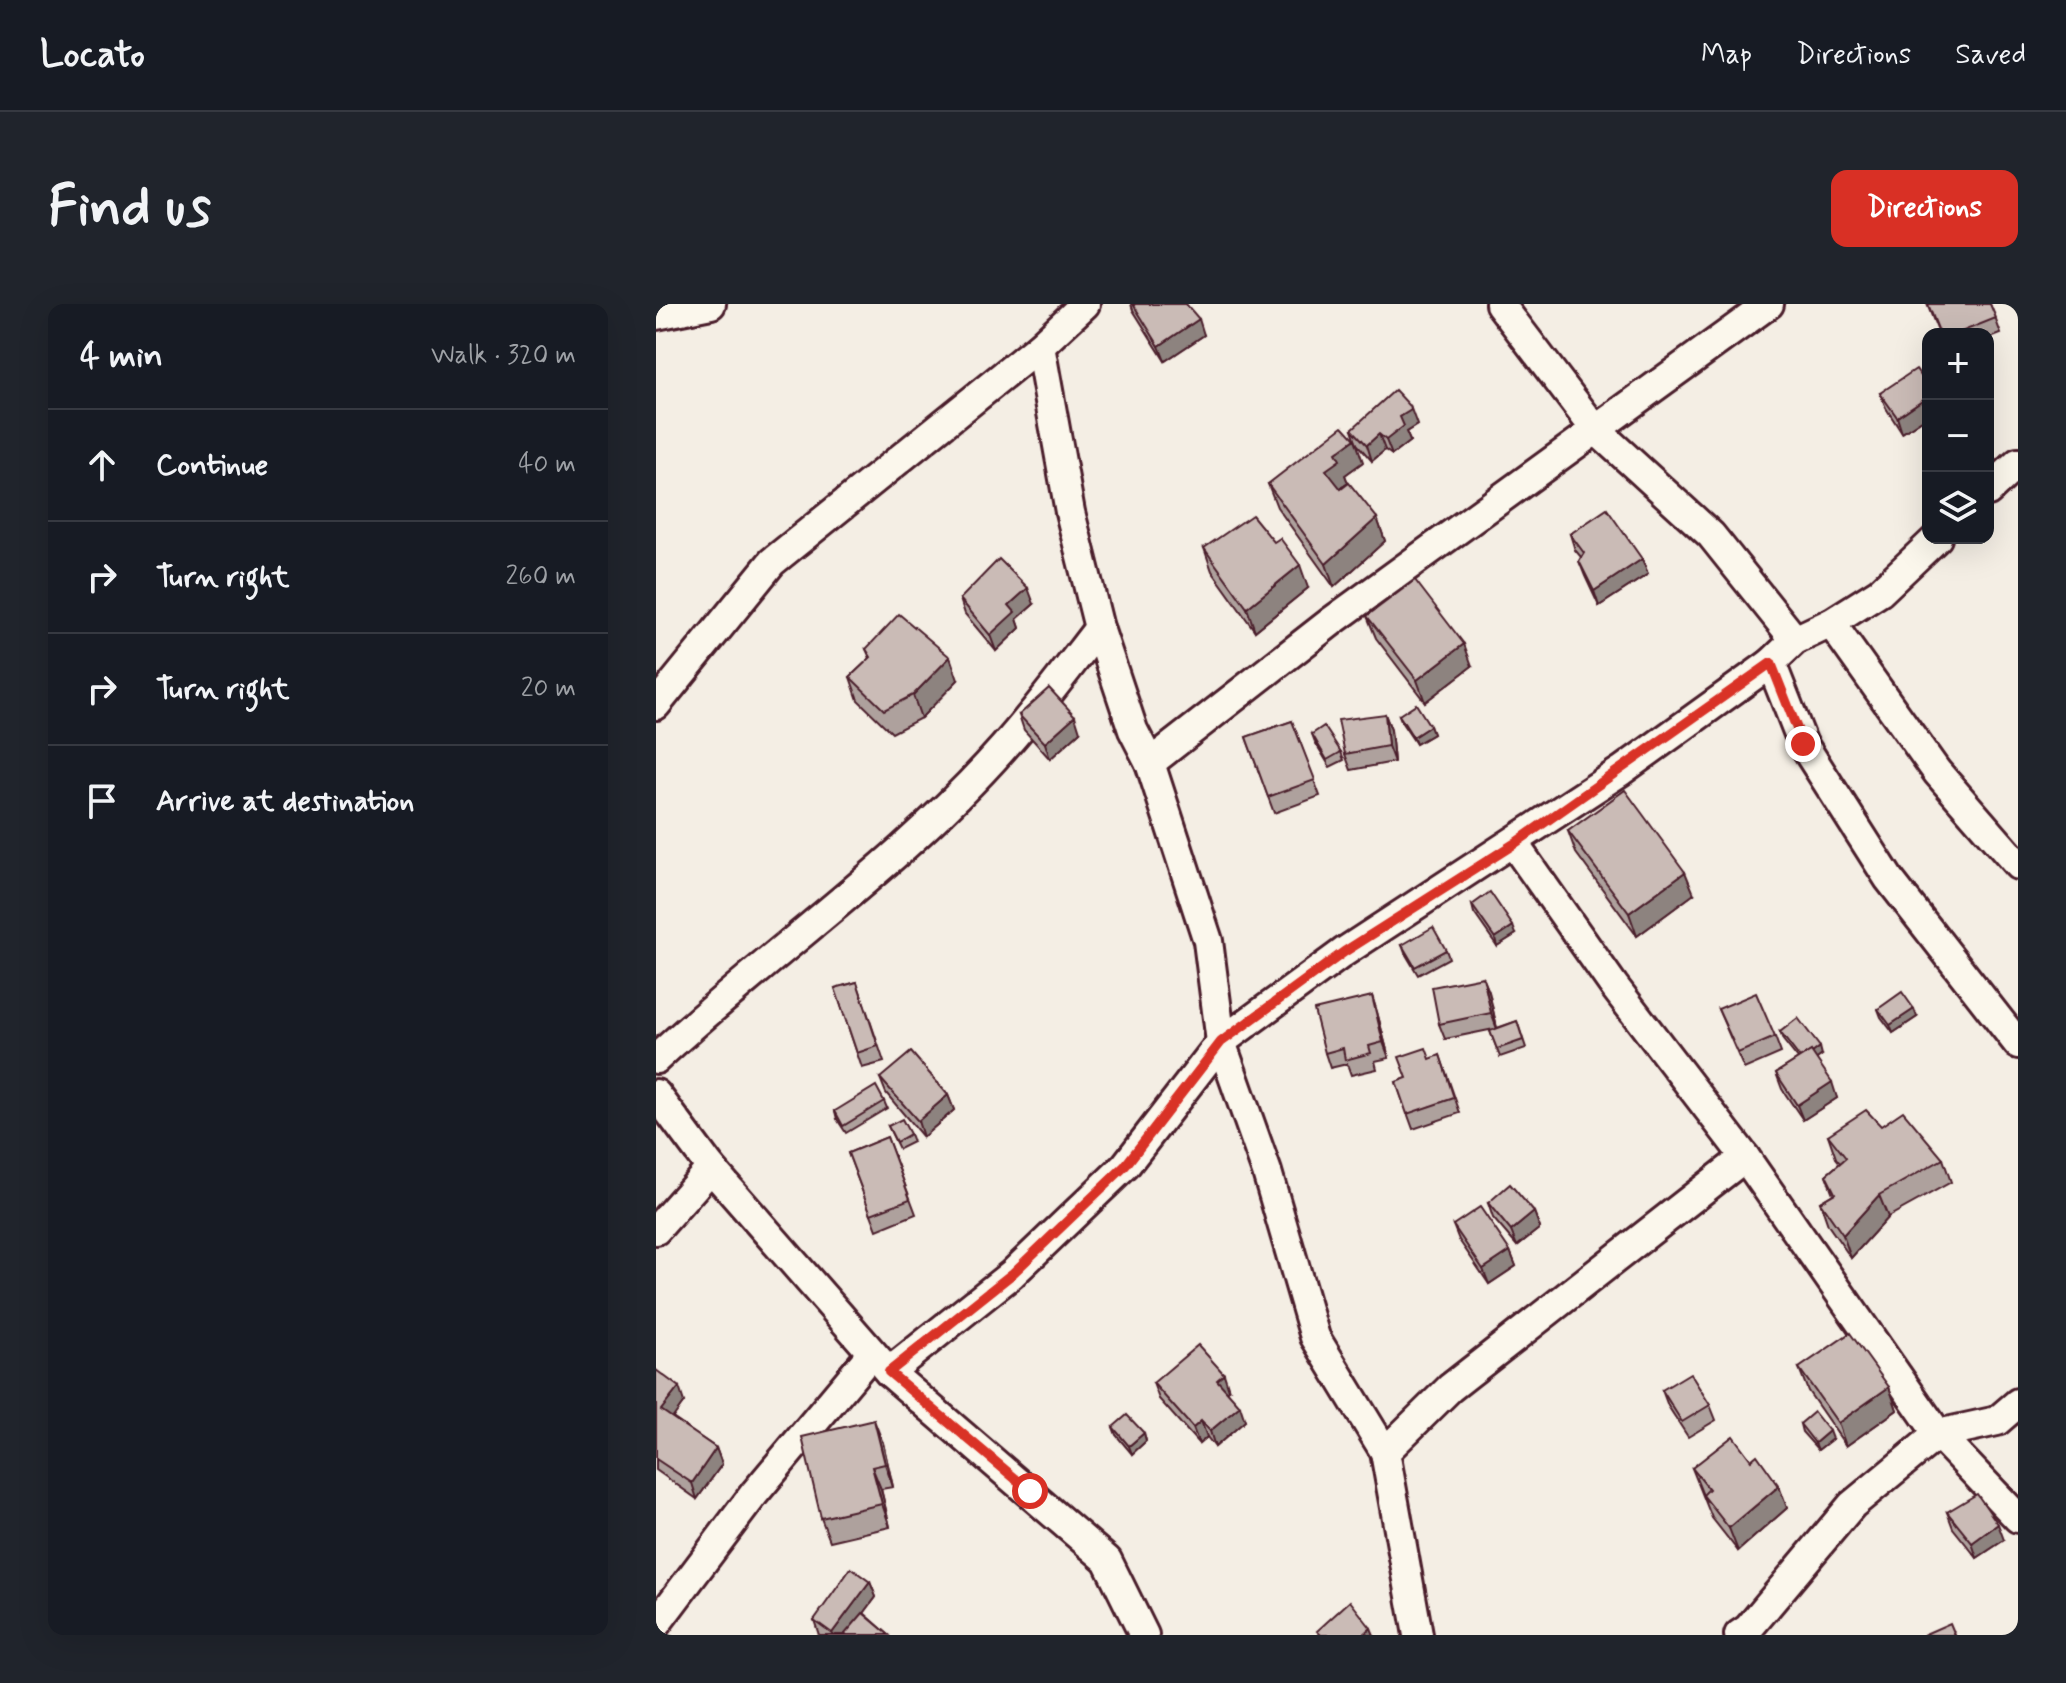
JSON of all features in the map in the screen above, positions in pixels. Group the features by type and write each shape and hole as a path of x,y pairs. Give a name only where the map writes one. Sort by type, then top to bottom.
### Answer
{"street":[{"path":"656,315 711,304"},
{"path":"656,705 772,562 1040,346 1085,304"},
{"path":"1500,304 1595,429 1711,535 1795,640"},
{"path":"1150,763 1332,621 1769,304"},
{"path":"1040,346 1070,512 1099,628 1133,730 1150,763 1208,941 1221,1042 1267,1172 1315,1337 1385,1452 1418,1635"},
{"path":"1994,485 2018,463"},
{"path":"656,1624 754,1494 881,1362 1012,1274 1125,1166 1221,1042 1344,952 1514,844 1771,663 1795,640 1831,623 1880,592 1931,544"},
{"path":"1831,623 1937,772 2018,865"},
{"path":"656,1059 720,999 829,911 926,824 1003,748 1099,628"},
{"path":"1771,663 1803,744 1889,879 2018,1044"},
{"path":"1514,844 1614,986 1745,1157 1938,1434 2018,1518"},
{"path":"656,1094 711,1168 881,1362 1107,1560 1144,1635"},
{"path":"1385,1452 1450,1388 1745,1157"},
{"path":"656,1230 711,1168"},
{"path":"1739,1635 1748,1629 1852,1505 1938,1434 1997,1421 2018,1403"}],"building":[{"path":"1133,304 1186,304 1199,319 1159,346"},
{"path":"1928,304 1990,304 1996,318 1971,328 1938,328"},
{"path":"1916,369 1922,378 1922,400 1897,417 1880,393"},
{"path":"1395,390 1411,410 1400,417 1404,426 1386,440 1379,434 1367,445 1352,429"},
{"path":"1343,426 1355,439 1336,453 1340,460 1326,470 1341,489 1349,483 1377,518 1326,564 1268,484"},
{"path":"1607,509 1642,559 1594,591 1579,561 1584,553 1570,534"},
{"path":"1252,515 1274,542 1280,538 1300,565 1247,608 1204,548"},
{"path":"999,559 1028,588 1009,605 1015,612 990,635 960,599"},
{"path":"1415,580 1464,644 1417,680 1367,616"},
{"path":"899,614 950,657 913,695 884,710 850,677 871,657 866,649"},
{"path":"1049,688 1075,716 1045,743 1019,715"},
{"path":"1416,704 1430,726 1413,737 1399,715"},
{"path":"1385,714 1388,746 1345,754 1338,720"},
{"path":"1292,721 1315,780 1268,797 1246,737"},
{"path":"1324,726 1341,752 1327,760 1312,734"},
{"path":"1625,790 1685,872 1629,913 1568,831"},
{"path":"1490,892 1513,926 1495,938 1472,905"},
{"path":"1433,927 1446,950 1415,967 1402,945"},
{"path":"1483,977 1491,1013 1439,1024 1432,987"},
{"path":"857,982 878,1046 857,1053 835,988"},
{"path":"1902,992 1914,1009 1890,1025 1878,1009"},
{"path":"1756,993 1775,1037 1738,1053 1718,1009"},
{"path":"1372,996 1383,1042 1369,1046 1371,1053 1345,1060 1343,1048 1325,1053 1314,1010"},
{"path":"1798,1018 1820,1047 1800,1058 1780,1032"},
{"path":"1517,1021 1523,1040 1497,1049 1490,1031"},
{"path":"1426,1048 1430,1059 1440,1055 1454,1098 1407,1114 1396,1082 1407,1078 1399,1057"},
{"path":"1811,1051 1832,1082 1797,1105 1776,1073"},
{"path":"911,1052 948,1095 918,1121 880,1078"},
{"path":"876,1086 884,1101 843,1126 835,1111"},
{"path":"1866,1110 1881,1126 1903,1111 1943,1159 1879,1195 1843,1235 1820,1202 1835,1193 1826,1175 1846,1158 1828,1135"},
{"path":"902,1119 910,1134 896,1142 888,1126"},
{"path":"887,1137 910,1199 871,1214 848,1153"},
{"path":"1510,1184 1534,1212 1511,1231 1488,1203"},
{"path":"1480,1207 1510,1251 1483,1269 1453,1225"},
{"path":"1850,1333 1889,1387 1838,1423 1799,1368"},
{"path":"1198,1345 1224,1374 1217,1380 1240,1406 1210,1431 1201,1421 1193,1428 1153,1383"},
{"path":"656,1370 679,1387 661,1410 716,1448 692,1483 656,1459"},
{"path":"1690,1373 1710,1405 1682,1422 1662,1390"},
{"path":"1814,1412 1829,1431 1815,1443 1800,1424"},
{"path":"1127,1415 1144,1433 1129,1446 1113,1427"},
{"path":"874,1420 885,1464 872,1467 882,1504 821,1518 802,1437"},
{"path":"1733,1436 1751,1460 1757,1455 1779,1486 1729,1528 1703,1495 1709,1489 1692,1468"},
{"path":"1977,1494 1998,1524 1972,1543 1947,1512"},
{"path":"851,1568 870,1582 832,1633 814,1620"},
{"path":"1350,1601 1371,1628 1363,1635 1321,1635 1317,1631"},
{"path":"863,1613 889,1635 844,1635"},
{"path":"1950,1623 1955,1635 1923,1635"}],"route":[{"path":"1030,1491 889,1372 1012,1274 1125,1166 1221,1042 1344,952 1514,844 1771,663 1803,744"}]}
